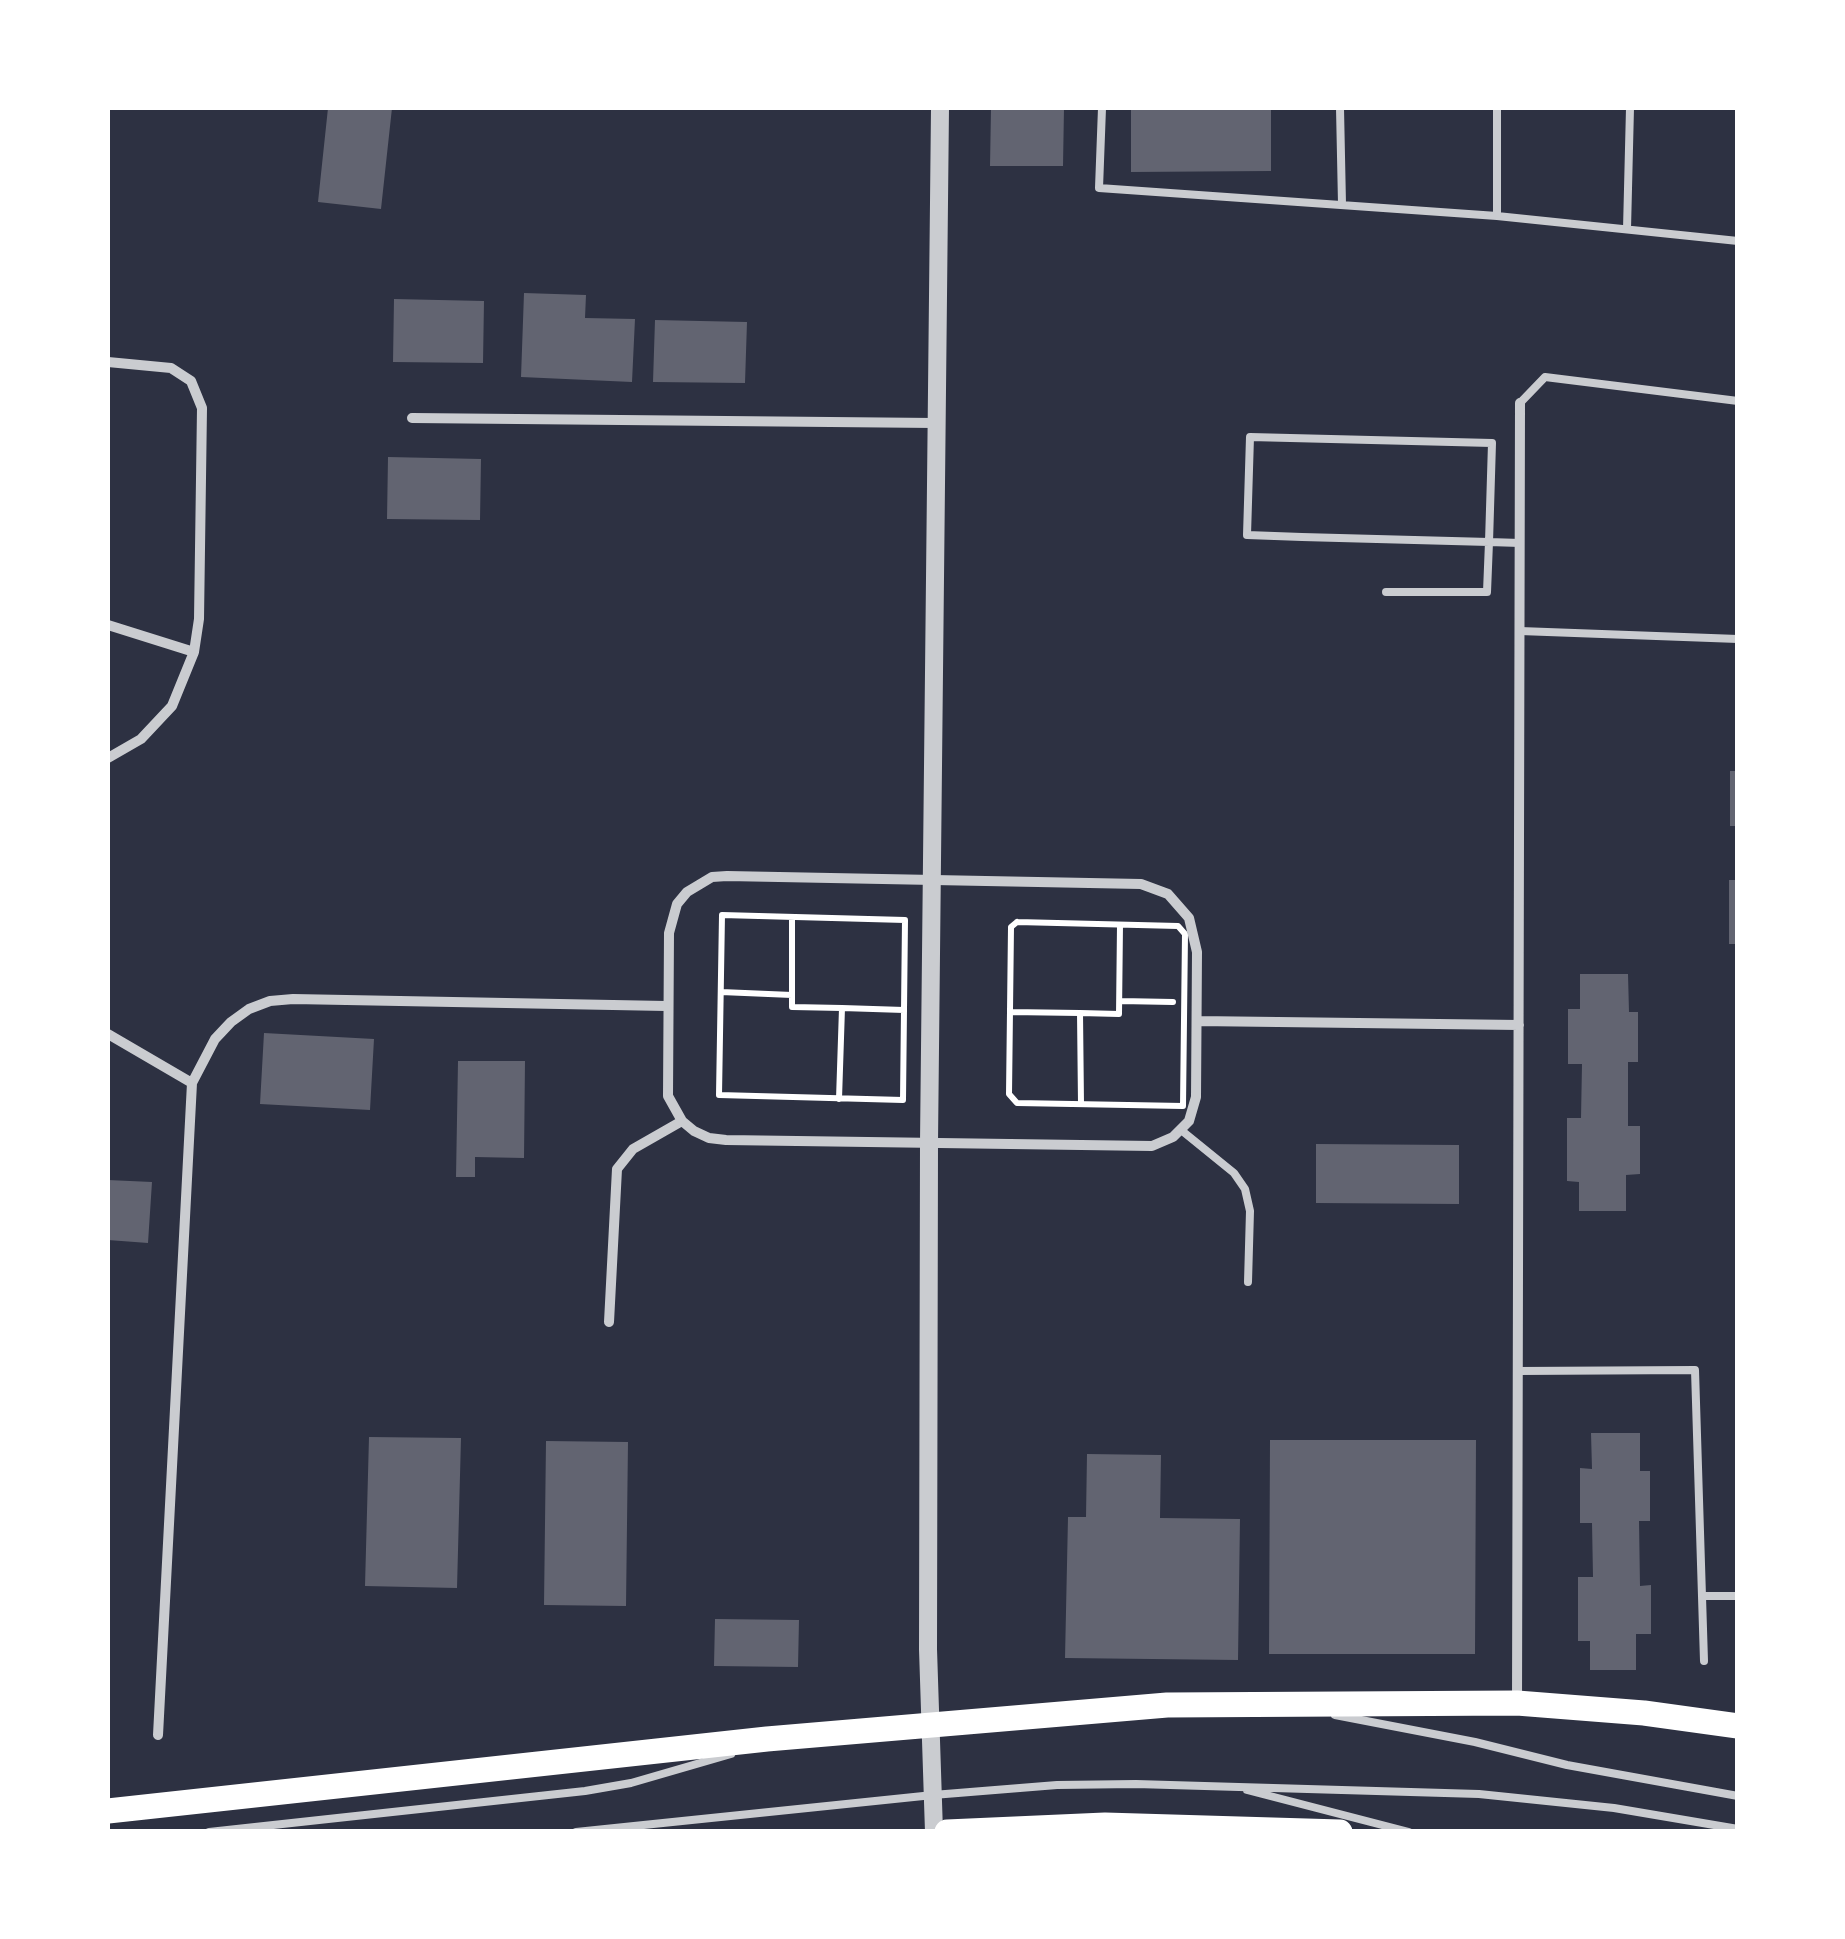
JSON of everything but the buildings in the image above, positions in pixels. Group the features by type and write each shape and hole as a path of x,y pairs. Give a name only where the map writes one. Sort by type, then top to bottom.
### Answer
{"main road":[{"path":"108,1811 767,1739 1167,1706 1517,1702 1644,1712 1738,1726"},
{"path":"947,1832 1104,1825 1340,1832"}],"street":[{"path":"934,1832 929,1142 940,108"},
{"path":"108,362 171,368 192,381 202,408 194,652 172,706 141,738 108,758"},
{"path":"1517,1702 1520,403"},
{"path":"412,418 935,423"},
{"path":"108,625 194,652"},
{"path":"727,876 930,880 1141,884 1180,904 1194,934 1197,1021 1196,1097 1194,1110 1182,1130 1152,1146 726,1140 709,1138 682,1121 668,1096 666,1006 671,918 677,904 698,883 727,876"},
{"path":"158,1735 192,1083 202,1060 230,1022 270,1002 293,999 666,1006"},
{"path":"1197,1021 1519,1025"},
{"path":"108,1034 192,1083"},
{"path":"609,1322 617,1169 633,1149 682,1121"}],"lane":[{"path":"1102,108 1100,188 1497,216 1738,241"},
{"path":"1340,108 1342,204"},
{"path":"1497,216 1498,108"},
{"path":"1626,228 1630,108"},
{"path":"1520,403 1545,378 1738,401"},
{"path":"1386,592 1486,592 1489,542 1492,443 1250,437 1247,535 1489,542 1520,542"},
{"path":"1520,631 1738,639"},
{"path":"1182,1130 1234,1173 1245,1189 1250,1211 1248,1282"},
{"path":"1518,1371 1694,1370 1704,1660"},
{"path":"1702,1596 1738,1596"},
{"path":"1283,1706 1424,1731 1578,1768 1738,1796"},
{"path":"209,1832 631,1784 767,1739"},
{"path":"576,1832 1057,1785 1223,1785 1545,1800 1738,1828"},
{"path":"1223,1785 1409,1832"}],"path":[{"path":"722,915 905,920 903,1100 719,1095 721,992 722,915"},
{"path":"792,917 792,1007 904,1010"},
{"path":"1017,922 1120,924 1178,926 1184,934 1182,1106 1018,1103 1009,1094 1011,926 1017,922"},
{"path":"1010,1012 1120,1014 1120,924"},
{"path":"721,992 792,995"},
{"path":"1120,1001 1184,1002"},
{"path":"840,1099 842,1008"},
{"path":"1080,1014 1082,1104"}]}
